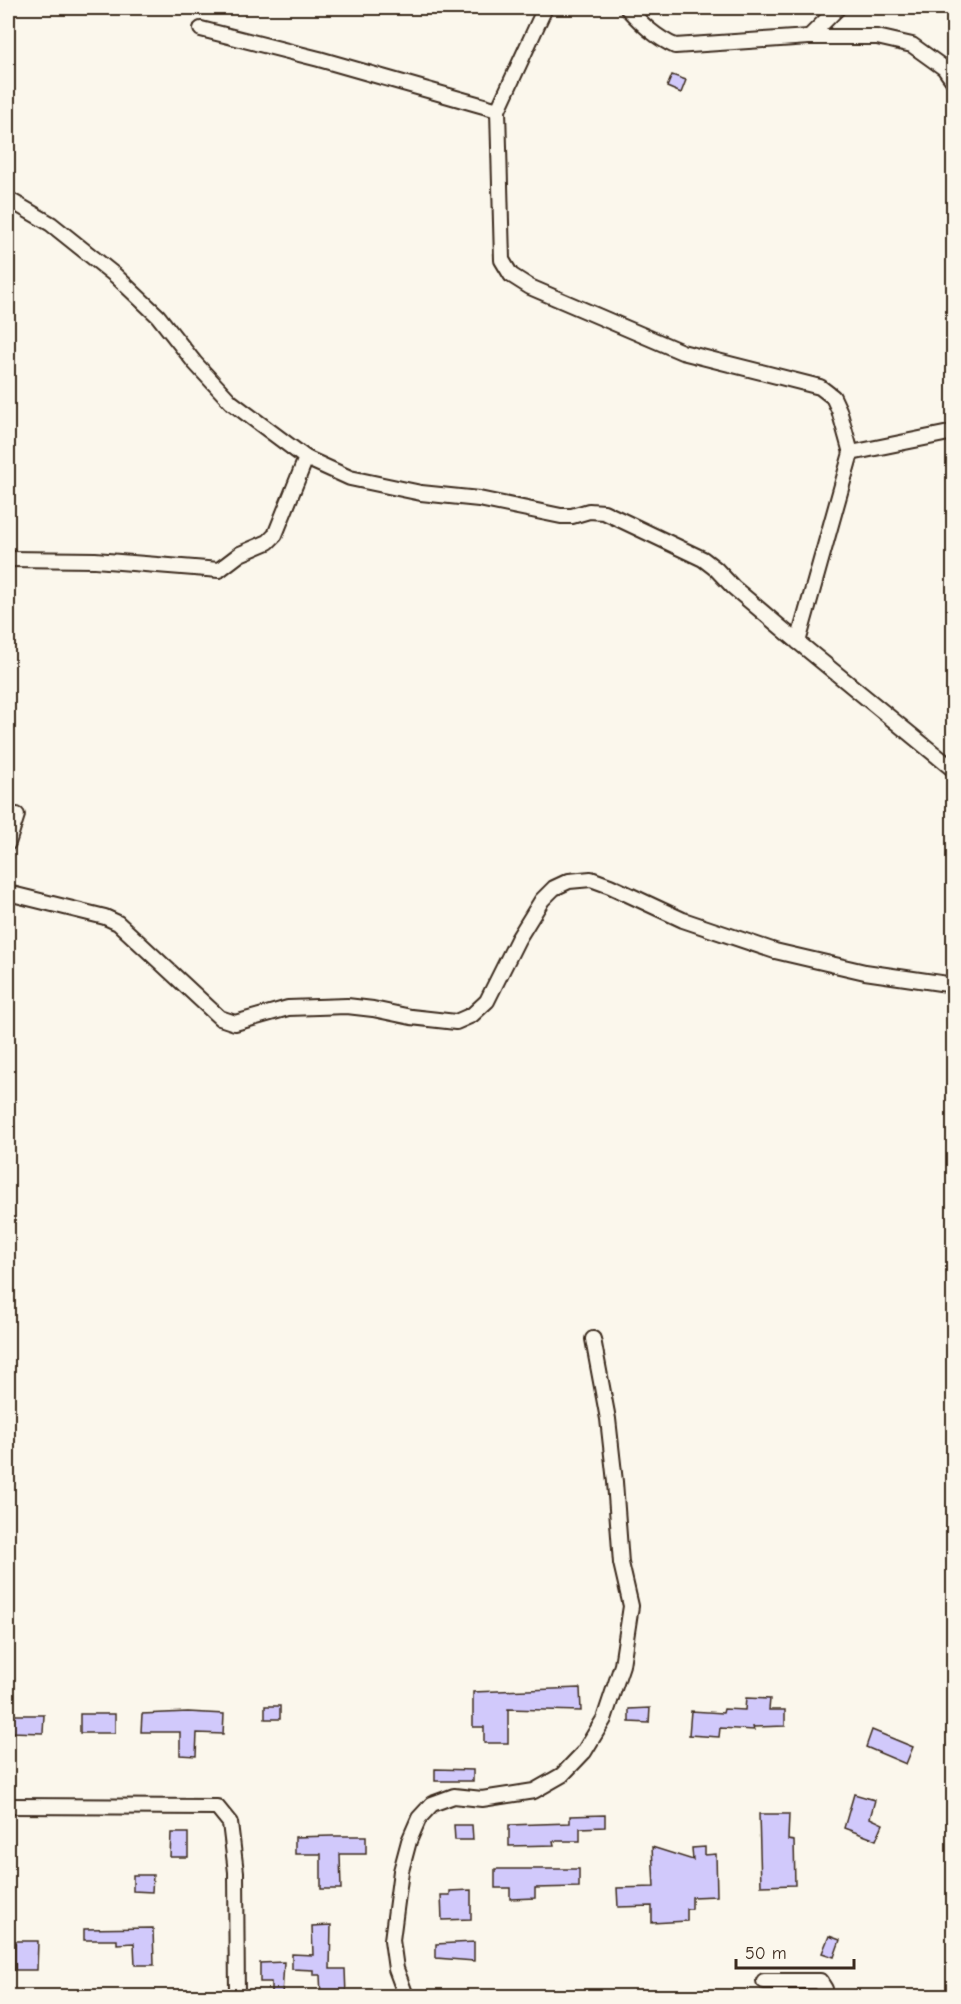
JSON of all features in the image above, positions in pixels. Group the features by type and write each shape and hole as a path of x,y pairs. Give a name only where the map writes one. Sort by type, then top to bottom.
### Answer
{"street":[{"path":"545,8 498,110 502,260 511,275 530,287 682,352 820,387 832,397 839,410 851,453 798,642"},
{"path":"627,8 646,28 675,46 810,38 877,37 912,45 944,68 954,82"},
{"path":"810,38 838,8"},
{"path":"201,29 319,59 498,110"},
{"path":"8,199 51,224 116,276 158,316 195,363 231,402 306,458 350,478 421,493 479,499 561,516 572,516 589,511 604,512 703,559 798,642 954,770"},
{"path":"851,453 954,432"},
{"path":"8,559 95,560 219,570 240,554 268,542 275,535 306,458"},
{"path":"8,843 17,815"},
{"path":"8,893 105,917 118,923 220,1018 235,1023 288,1008 304,1006 347,1006 456,1022 472,1015 487,1000 518,939 542,900 554,888 569,881 591,879 683,920 775,951 865,972 954,985"},
{"path":"406,1996 396,1970 392,1940 401,1871 409,1841 419,1818 432,1804 454,1796 482,1799 534,1791 562,1775 584,1752 604,1719 622,1665 631,1606 621,1563 608,1419 593,1339"},
{"path":"8,1806 217,1807 230,1823 236,1872 237,1996"},
{"path":"764,1982 820,1980 825,1989 824,1996"}],"building":[{"path":"672,75 686,80 681,93 667,87"},
{"path":"580,1688 581,1711 508,1709 508,1743 484,1743 484,1727 473,1727 473,1692"},
{"path":"746,1698 770,1699 769,1710 785,1710 785,1726 753,1727 754,1730 720,1728 719,1737 689,1735 691,1711 723,1713 724,1709 745,1710"},
{"path":"265,1706 280,1706 280,1719 265,1719"},
{"path":"650,1708 649,1723 629,1722 629,1709"},
{"path":"188,1712 224,1714 223,1734 197,1733 196,1756 180,1755 180,1732 141,1732 142,1714"},
{"path":"80,1714 115,1714 115,1733 80,1733"},
{"path":"11,1715 44,1715 43,1733 10,1732"},
{"path":"872,1730 913,1747 906,1764 866,1747"},
{"path":"435,1769 473,1770 473,1781 435,1781"},
{"path":"854,1794 875,1800 870,1818 883,1824 876,1840 844,1828"},
{"path":"759,1814 789,1814 788,1840 794,1841 795,1885 761,1886"},
{"path":"605,1815 605,1827 580,1828 580,1841 553,1841 554,1845 509,1846 509,1825 570,1823 570,1816"},
{"path":"454,1825 472,1825 473,1840 455,1840"},
{"path":"171,1833 188,1833 188,1857 170,1857"},
{"path":"366,1836 366,1854 340,1854 341,1889 321,1889 321,1854 295,1854 295,1837"},
{"path":"652,1847 693,1860 692,1848 705,1847 705,1855 716,1854 717,1896 692,1897 692,1909 687,1909 687,1921 652,1923 652,1906 618,1907 617,1888 654,1887"},
{"path":"495,1869 579,1869 579,1887 535,1888 535,1898 510,1899 510,1888 495,1888"},
{"path":"133,1875 153,1875 152,1892 133,1891"},
{"path":"471,1890 471,1919 442,1920 441,1895 450,1895 450,1891"},
{"path":"331,1925 330,1969 345,1969 346,1996 321,1996 320,1975 313,1975 313,1970 292,1969 292,1954 313,1955 312,1926"},
{"path":"153,1928 154,1965 135,1965 134,1943 117,1944 117,1940 84,1940 84,1929"},
{"path":"829,1936 840,1940 834,1957 822,1953"},
{"path":"15,1941 38,1941 37,1970 15,1970"},
{"path":"474,1942 474,1961 436,1958 436,1944"},
{"path":"284,1962 282,1996 271,1996 271,1982 260,1982 260,1963"}]}
